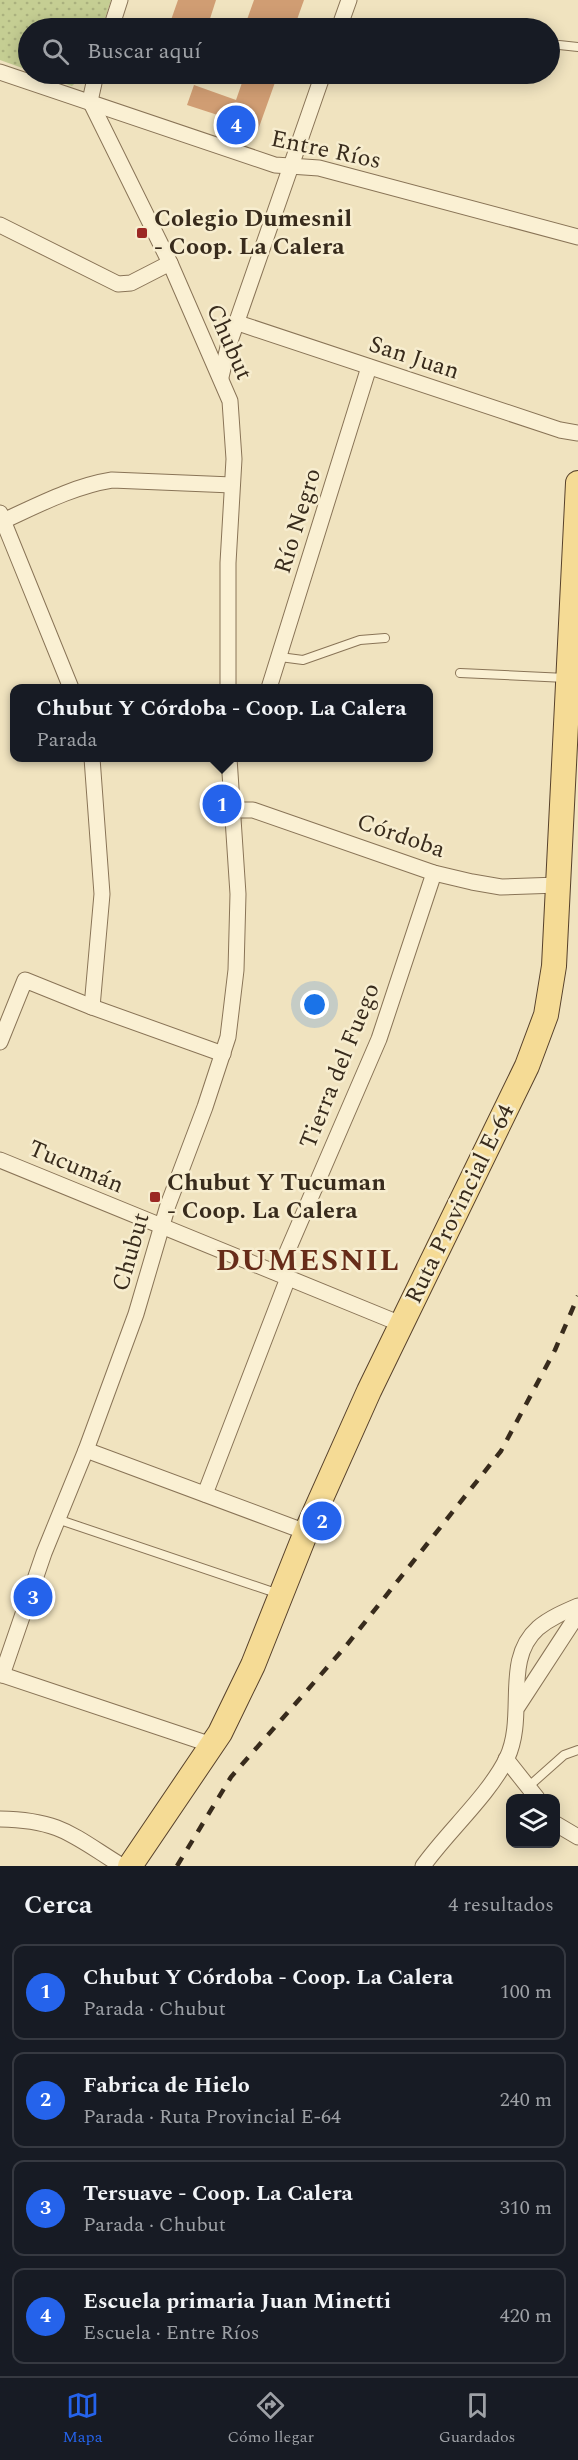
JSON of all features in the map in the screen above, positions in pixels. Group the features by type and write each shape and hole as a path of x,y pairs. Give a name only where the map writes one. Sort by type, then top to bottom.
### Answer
{"main road":[{"name":"Ruta Provincial E-64","path":"130,1866 212,1745 253,1665 306,1532 401,1324 487,1151 539,1037 552,987 578,483"}],"street":[{"path":"114,18 120,0"},
{"path":"343,18 349,0"},
{"name":"Entre Ríos","path":"0,72 18,78"},
{"name":"Entre Ríos","path":"37,84 258,159 291,167 319,168 578,237"},
{"path":"90,101 94,84"},
{"path":"221,377 228,347 320,84"},
{"name":"Chubut","path":"90,101 170,263 202,340 227,389 232,414 228,684"},
{"path":"0,225 118,284 131,283 170,263"},
{"name":"San Juan","path":"238,323 560,430 578,433"},
{"name":"Río Negro","path":"270,684 369,366"},
{"path":"69,684 1,517 74,490 112,480 232,485"},
{"path":"92,762 102,894 92,1007"},
{"name":"Chubut","path":"1,1674 57,1518 86,1450 136,1314 168,1205 224,1054 231,1021 237,947 238,894 233,810 234,762"},
{"name":"Córdoba","path":"233,810 253,810 434,873 488,886 558,885"},
{"name":"Tierra del Fuego","path":"205,1494 283,1276 379,1039 434,873"},
{"path":"0,1042 25,980 92,1007 224,1054"},
{"name":"Tucumán","path":"0,1160 401,1324"},
{"path":"86,1450 306,1532"},
{"path":"423,1866 495,1778 506,1759 513,1743 518,1706 519,1658 528,1640 537,1629 552,1618 578,1606"},
{"path":"518,1706 578,1614"},
{"path":"1,1674 212,1745"},
{"path":"506,1759 532,1793"},
{"path":"0,1819 39,1821 66,1829 122,1866"},
{"path":"560,1827 578,1837"}],"lane":[{"path":"560,45 578,47"},
{"path":"280,657 303,660 360,640 385,638"},
{"path":"460,673 568,678"},
{"path":"57,1518 280,1594"},
{"path":"532,1793 564,1755 578,1750"}],"green space":[{"path":"0,0 111,0 105,18 18,18 18,66 0,60"}],"building":[{"path":"178,0 216,0 210,18 172,18"},
{"path":"254,0 304,0 298,18 248,18"},
{"path":"242,84 274,84 258,130 244,125 241,134 227,129 230,119 187,105 194,85 236,100"}],"railway":[{"path":"177,1866 231,1777 346,1646 501,1451 555,1350 578,1296"}],"place":[{"name":"Escuela primaria Juan Minetti","path":"236,125"},
{"name":"Colegio Dumesnil - Coop. La Calera","path":"142,233"},
{"name":"Chubut Y Córdoba - Coop. La Calera","path":"222,804"},
{"name":"Chubut Y Tucuman - Coop. La Calera","path":"155,1197"},
{"name":"Fabrica de Hielo","path":"322,1521"},
{"name":"Tersuave - Coop. La Calera","path":"33,1597"}],"district":[{"name":"DUMESNIL","path":"308,1261"}]}
